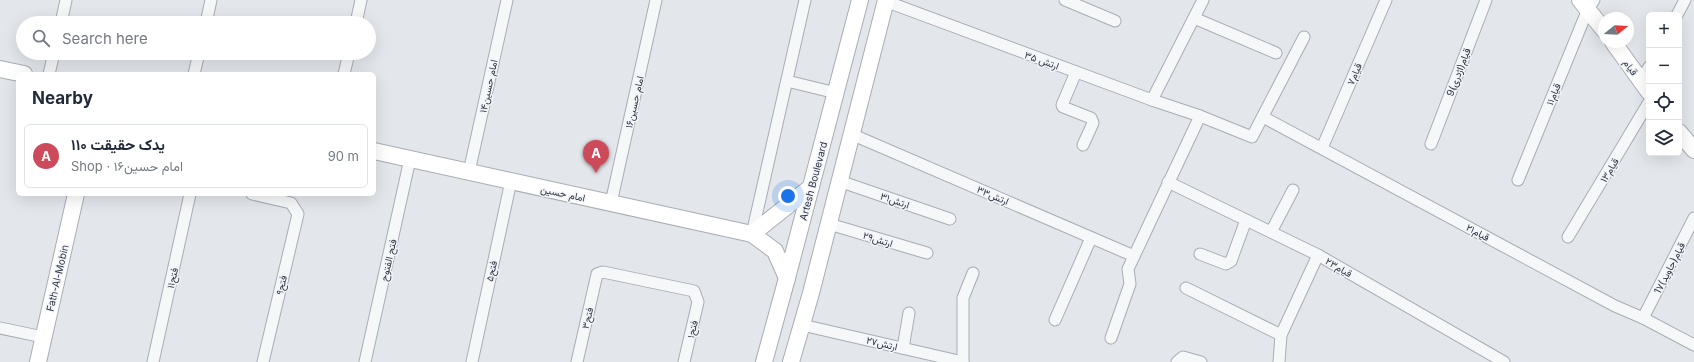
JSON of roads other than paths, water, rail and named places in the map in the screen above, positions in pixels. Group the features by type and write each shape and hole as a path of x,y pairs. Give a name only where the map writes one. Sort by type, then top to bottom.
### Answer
{"street":[{"path":"63,16 66,0"},
{"path":"208,16 212,0"},
{"path":"358,16 361,0"},
{"name":"امام حسین۱۴","path":"469,172 507,0"},
{"name":"امام حسین۱۶","path":"611,203 656,0"},
{"path":"752,234 805,0"},
{"name":"Artesh Boulevard","path":"764,362 788,278 860,0"},
{"path":"1065,0 1115,21"},
{"path":"1152,100 1203,0"},
{"name":"قیام۷","path":"1322,148 1386,0"},
{"name":"قیام(اژدری)9","path":"1431,144 1486,0"},
{"path":"1679,12 1685,0"},
{"path":"791,362 802,325 885,1"},
{"name":"ارتش ۳۵","path":"885,1 1152,100 1200,116 1252,137 1263,117"},
{"path":"1588,3 1598,20"},
{"name":"قیام۱۱","path":"1518,180 1588,3"},
{"path":"1194,18 1276,53"},
{"path":"1263,117 1304,37"},
{"name":"قیام","path":"1617,48 1645,86"},
{"path":"49,72 52,60"},
{"path":"194,72 197,60"},
{"path":"344,72 347,60"},
{"path":"0,69 16,72"},
{"path":"1076,72 1062,105 1063,107 1093,120 1083,145"},
{"path":"787,81 836,93"},
{"name":"قیام۱۳","path":"1568,237 1646,107"},
{"path":"1111,338 1130,284 1128,269 1200,116"},
{"name":"قیام۲۱","path":"1263,117 1615,306 1643,318 1694,345"},
{"name":"ارتش۳۳","path":"851,134 1134,256"},
{"name":"امام حسین","path":"376,151 752,234"},
{"name":"فتح الفتوح","path":"365,362 410,159"},
{"name":"۵فتح","path":"472,362 511,181"},
{"name":"ارتش۳۱","path":"839,181 950,219"},
{"name":"قیام۲۳","path":"1168,182 1318,255 1504,362"},
{"path":"752,234 811,187"},
{"path":"1271,232 1293,190"},
{"name":"Fath-Al-Mobin","path":"38,362 76,196"},
{"name":"۱۱فتح","path":"153,362 190,196"},
{"name":"۹فتح","path":"261,196 291,203 298,214 263,362"},
{"name":"قیام(جاوید)1۷","path":"1643,318 1694,218"},
{"path":"1200,254 1226,264 1231,261 1246,220"},
{"name":"ارتش۲۹","path":"828,224 927,253"},
{"path":"752,234 775,251 788,278"},
{"path":"1055,320 1091,238"},
{"path":"1279,362 1281,335 1318,255"},
{"name":"۳فتح","path":"577,362 597,274 603,272 694,291 697,296"},
{"path":"963,362 963,298 973,273"},
{"path":"1186,288 1281,335"},
{"name":"۱فتح","path":"684,362 698,302 697,296"},
{"path":"903,348 909,313"},
{"name":"ارتش۲۷","path":"802,325 963,362"},
{"path":"0,328 43,337"},
{"path":"1177,362 1183,358 1201,362"}],"place":[{"name":"یدک حقیقت ۱۱۰","path":"596,173"}]}
